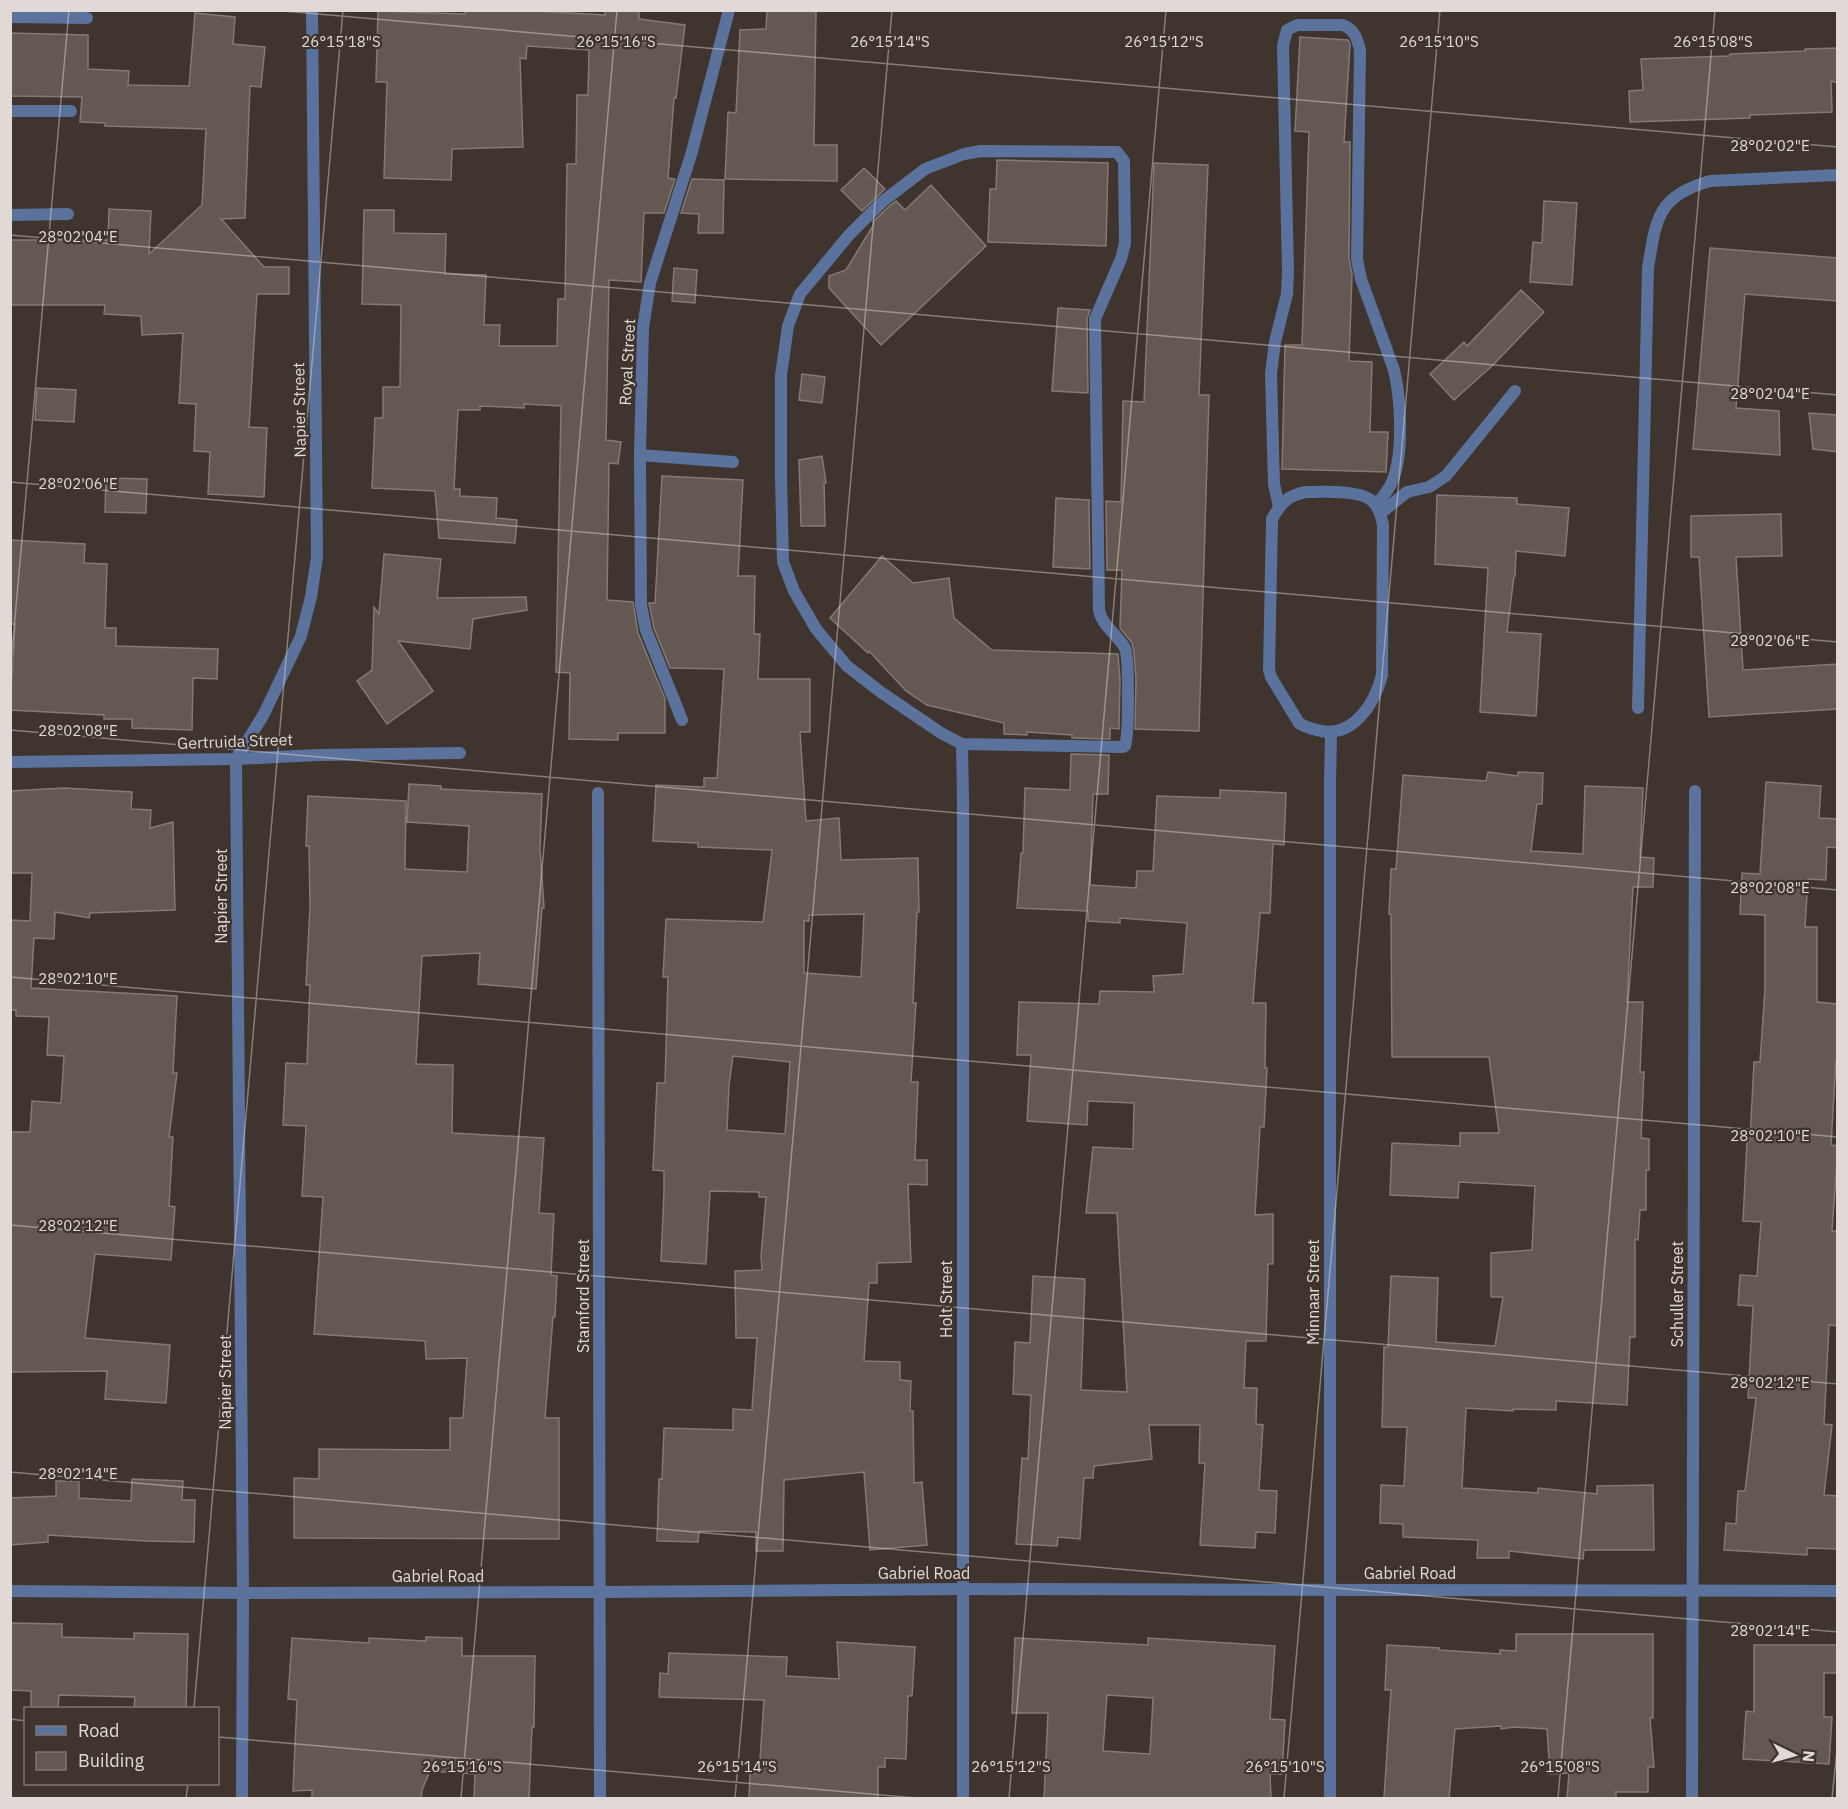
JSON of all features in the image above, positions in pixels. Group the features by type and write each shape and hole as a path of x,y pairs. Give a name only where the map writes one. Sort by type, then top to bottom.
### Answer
{"street":[{"name":"Napier Street","path":"242,1798 243,1593 236,759 264,714 302,636 317,557 312,10"},
{"name":"Royal Street","path":"682,720 646,630 642,605 640,455 643,328 650,283 691,155 729,10"},
{"path":"10,17 87,18"},
{"path":"1279,507 1274,484 1271,374 1275,342 1287,294 1288,273 1283,46 1287,30 1297,26 1342,25 1349,27 1355,33 1360,50 1357,259 1361,279 1394,370 1400,419 1396,470 1378,509"},
{"path":"10,111 71,111"},
{"path":"981,151 1117,152 1124,161 1125,172 1125,243 1121,259 1095,319 1099,598 1101,618 1126,651 1127,742 1122,747 962,744 941,734 848,666 816,628 794,591 783,562 780,478 781,375 788,326 800,294 849,235 882,202 925,169 964,154 981,151"},
{"path":"1638,708 1648,268 1654,232 1663,208 1675,196 1691,187 1710,181 1838,175"},
{"path":"10,215 68,214"},
{"path":"1378,509 1407,492 1429,487 1446,476 1515,391"},
{"path":"640,455 734,462"},
{"path":"1306,492 1362,495 1371,500 1378,509 1383,525 1382,675 1378,689 1361,716 1343,730 1331,732 1306,728 1299,723 1271,677 1269,670 1271,532 1272,519 1279,507 1294,494 1306,492"},
{"name":"Minnaar Street","path":"1330,1798 1331,732"},
{"name":"Holt Street","path":"962,744 963,1798"},
{"name":"Gertruida Street","path":"10,762 460,753"},
{"name":"Schuller Street","path":"1692,1798 1695,790"},
{"name":"Stamford Street","path":"598,793 600,1798"},
{"name":"Gabriel Road","path":"10,1591 243,1593 962,1589 1838,1591"}],"building":[{"path":"465,10 519,10 605,15 605,10 639,10 639,19 685,25 676,98 674,98 668,178 675,179 664,213 644,213 641,282 609,280 606,440 621,442 618,464 609,463 607,600 633,602 638,633 665,699 665,733 618,733 618,740 569,739 570,673 556,672 561,406 524,404 524,408 480,406 480,410 458,410 454,489 460,489 460,496 497,498 496,518 517,520 515,543 439,538 435,491 372,488 375,418 383,418 383,387 400,387 401,305 362,304 364,210 394,210 394,233 446,234 445,274 486,275 484,325 500,325 499,346 557,346 558,299 565,299 567,164 576,164 577,95 588,95 589,50 527,46 526,59 520,58 523,147 452,149 451,180 384,178 387,82 376,82 378,11 465,14"},
{"path":"767,10 816,10 814,145 837,145 837,181 725,179 728,112 736,113 740,30 766,29"},
{"path":"195,13 235,17 233,44 265,47 261,87 250,86 245,218 221,219 264,267 289,267 289,294 257,294 249,427 267,428 264,497 208,494 210,452 194,451 196,404 179,403 183,333 142,335 141,316 104,314 105,305 10,305 10,240 108,240 109,209 151,211 149,254 202,205 206,129 105,126 105,123 80,122 82,97 10,96 10,33 88,35 88,69 129,71 128,85 189,86"},
{"path":"1300,37 1348,40 1350,44 1344,142 1350,142 1349,259 1352,274 1349,361 1372,362 1370,432 1388,432 1386,472 1282,469 1285,345 1302,345 1309,132 1295,131"},
{"path":"1838,48 1838,83 1831,81 1832,112 1750,115 1750,118 1630,122 1629,91 1643,90 1641,59 1729,56 1730,54"},
{"path":"997,160 1108,163 1106,246 988,242 990,189 996,189"},
{"path":"1154,163 1208,165 1199,395 1209,395 1199,731 1135,729 1134,653 1132,643 1120,628 1122,570 1107,570 1106,501 1121,502 1123,401 1144,402"},
{"path":"864,168 885,189 862,211 841,190"},
{"path":"692,179 724,180 723,233 698,233 699,214 681,213"},
{"path":"931,185 986,246 881,345 829,288 829,276 846,270 874,224 873,222 887,208 896,201 905,210"},
{"path":"1544,201 1577,203 1572,285 1530,282 1533,242 1542,243"},
{"path":"1710,248 1838,258 1838,301 1745,294 1736,408 1779,411 1780,455 1693,449"},
{"path":"674,268 697,270 695,303 672,301"},
{"path":"1521,290 1544,312 1493,365 1454,400 1430,374 1464,342 1467,346"},
{"path":"1058,308 1090,310 1087,319 1088,393 1052,391"},
{"path":"802,374 825,377 822,403 799,400"},
{"path":"37,388 76,390 74,422 35,420"},
{"path":"1809,413 1838,415 1838,452 1813,449"},
{"path":"822,456 826,483 824,483 825,526 801,526 799,460"},
{"path":"662,476 743,480 738,576 755,576 754,634 760,634 758,679 810,679 810,732 800,732 806,821 839,818 841,860 918,858 919,912 917,912 913,1003 916,1003 911,1082 918,1082 915,1160 927,1160 927,1185 908,1184 911,1262 877,1263 877,1283 869,1283 864,1361 900,1362 900,1380 911,1381 910,1411 913,1411 914,1483 922,1482 927,1545 870,1550 864,1472 784,1480 783,1551 756,1551 756,1532 699,1531 698,1542 657,1541 659,1479 662,1479 664,1428 733,1430 733,1409 752,1410 757,1338 736,1338 735,1271 762,1270 766,1197 759,1197 759,1192 710,1191 706,1264 661,1261 664,1171 653,1170 657,1083 665,1083 668,977 663,977 666,919 763,922 772,850 698,847 698,843 653,841 656,785 704,787 704,778 717,778 724,669 670,668 654,628 649,603 655,603","holes":["864,914 861,977 804,973 804,921 809,921 809,915","733,1056 790,1062 785,1134 727,1130"]},
{"path":"106,478 147,479 146,513 105,512"},
{"path":"1437,495 1517,498 1517,504 1569,508 1565,556 1516,551 1507,632 1541,634 1536,716 1480,712 1488,568 1435,564"},
{"path":"1056,498 1089,500 1090,569 1053,567"},
{"path":"1781,514 1782,556 1736,557 1743,670 1838,664 1838,709 1709,717 1699,557 1691,557 1691,516"},
{"path":"10,540 85,544 84,563 107,564 105,628 116,628 116,646 218,649 217,679 193,678 192,730 132,728 132,719 104,719 104,715 10,710 15,624 10,624"},
{"path":"384,554 441,559 437,598 526,597 527,610 473,619 470,649 398,641 433,691 387,724 357,681 372,670 374,607 379,614"},
{"path":"882,556 913,583 949,578 954,618 992,650 1118,654 1119,729 1110,728 1110,739 1072,738 1072,735 1027,732 1027,735 1004,734 1004,723 927,705 906,691 869,651 868,653 830,618"},
{"path":"1071,754 1109,755 1108,794 1093,794 1090,885 1136,888 1137,871 1153,871 1157,796 1220,798 1220,790 1286,793 1284,845 1273,844 1270,913 1260,913 1253,1003 1266,1003 1265,1068 1267,1068 1264,1127 1260,1127 1255,1215 1273,1214 1273,1264 1268,1264 1266,1341 1246,1341 1244,1388 1257,1388 1256,1424 1263,1425 1259,1490 1277,1491 1275,1533 1256,1532 1255,1548 1200,1545 1205,1463 1199,1463 1200,1425 1149,1425 1152,1459 1094,1466 1093,1478 1084,1478 1080,1539 1058,1537 1057,1546 1016,1544 1022,1458 1028,1459 1031,1395 1013,1394 1015,1342 1030,1343 1033,1276 1085,1279 1081,1390 1127,1392 1117,1213 1086,1213 1093,1147 1133,1149 1134,1103 1088,1101 1087,1125 1027,1121 1031,1055 1017,1055 1019,1002 1099,1004 1100,991 1154,992 1153,976 1183,974 1187,923 1120,918 1120,923 1088,921 1088,911 1017,908 1021,853 1023,853 1025,788 1070,790"},
{"path":"1488,772 1518,776 1518,772 1543,773 1542,804 1537,804 1531,851 1583,854 1585,786 1643,788 1640,857 1654,858 1653,887 1633,887 1627,1002 1643,1002 1640,1072 1644,1072 1641,1138 1649,1139 1649,1170 1646,1170 1646,1210 1640,1210 1638,1240 1635,1239 1635,1337 1630,1337 1627,1405 1556,1401 1556,1410 1513,1409 1513,1411 1466,1408 1462,1488 1538,1493 1538,1488 1597,1494 1597,1486 1653,1485 1654,1550 1584,1550 1583,1559 1509,1551 1509,1558 1477,1558 1478,1540 1403,1537 1403,1524 1380,1523 1381,1485 1404,1486 1407,1427 1382,1427 1384,1347 1388,1347 1391,1276 1438,1278 1436,1342 1495,1346 1503,1297 1491,1297 1491,1253 1532,1250 1535,1186 1459,1182 1458,1198 1390,1195 1392,1143 1460,1146 1460,1133 1499,1133 1489,1057 1392,1057 1391,914 1389,914 1391,869 1396,869 1403,775 1486,781"},
{"path":"1766,782 1821,786 1819,818 1838,819 1838,848 1827,847 1826,880 1808,879 1805,927 1817,927 1817,1002 1838,1004 1838,1060 1836,1060 1831,1145 1838,1146 1832,1231 1838,1231 1838,1326 1829,1325 1824,1424 1832,1425 1824,1495 1838,1496 1838,1549 1807,1548 1807,1555 1724,1550 1726,1523 1736,1524 1738,1491 1745,1491 1756,1398 1748,1398 1753,1306 1738,1305 1740,1275 1757,1276 1761,1222 1743,1221 1754,1062 1760,1062 1765,988 1765,915 1740,914 1742,873 1760,874"},
{"path":"409,784 441,786 441,789 542,794 540,848 544,908 542,908 536,989 478,984 480,953 422,956 416,1064 453,1065 452,1133 544,1138 539,1213 554,1214 551,1275 557,1276 545,1418 559,1418 559,1539 294,1538 294,1478 319,1479 319,1449 450,1450 450,1418 463,1418 467,1358 426,1359 425,1341 314,1334 323,1197 302,1196 306,1126 283,1125 286,1063 307,1064 310,985 306,985 310,907 309,846 306,846 308,796 406,801 405,869 467,872 469,826 407,822"},
{"path":"65,788 132,792 131,809 151,810 150,828 173,822 175,910 90,913 89,918 55,912 54,939 34,938 31,988 177,996 173,1073 177,1073 169,1137 173,1137 169,1206 175,1207 171,1260 95,1254 85,1338 170,1345 166,1403 105,1399 107,1371 10,1372 10,1132 30,1132 32,1101 61,1103 64,1056 47,1055 49,1017 16,1016 16,1010 10,1010 10,920 30,921 32,873 10,873 10,791"},
{"path":"132,1479 183,1481 182,1500 195,1500 194,1542 48,1535 48,1542 10,1545 10,1498 56,1496 56,1481 79,1481 79,1498 131,1501"},
{"path":"10,1623 62,1624 62,1637 134,1639 134,1633 188,1634 186,1707 134,1707 135,1697 59,1695 58,1707 31,1707 31,1691 10,1690"},
{"path":"1516,1634 1653,1634 1653,1718 1650,1718 1654,1767 1648,1767 1648,1792 1616,1792 1616,1798 1567,1798 1569,1773 1550,1774 1547,1729 1514,1727 1501,1729 1501,1726 1455,1729 1449,1798 1384,1798 1391,1690 1385,1690 1387,1645 1500,1654 1500,1650 1516,1651"},
{"path":"426,1637 462,1638 462,1656 535,1656 534,1727 532,1727 529,1798 474,1798 475,1774 430,1771 421,1798 312,1798 312,1790 293,1791 297,1700 288,1699 292,1638 369,1643 369,1638 426,1641"},
{"path":"1015,1638 1148,1645 1148,1638 1275,1646 1270,1719 1285,1720 1282,1774 1270,1774 1271,1798 1044,1798 1048,1713 1012,1713","holes":["1107,1695 1153,1698 1150,1754 1103,1751"]},
{"path":"837,1642 915,1647 912,1696 908,1696 906,1759 885,1758 885,1767 878,1767 878,1798 749,1798 750,1773 759,1774 764,1700 659,1697 660,1673 668,1674 669,1653 787,1657 786,1676 839,1679"},
{"path":"1754,1645 1838,1645 1838,1673 1824,1673 1824,1717 1832,1717 1829,1764 1743,1759 1746,1711 1754,1712"}]}
